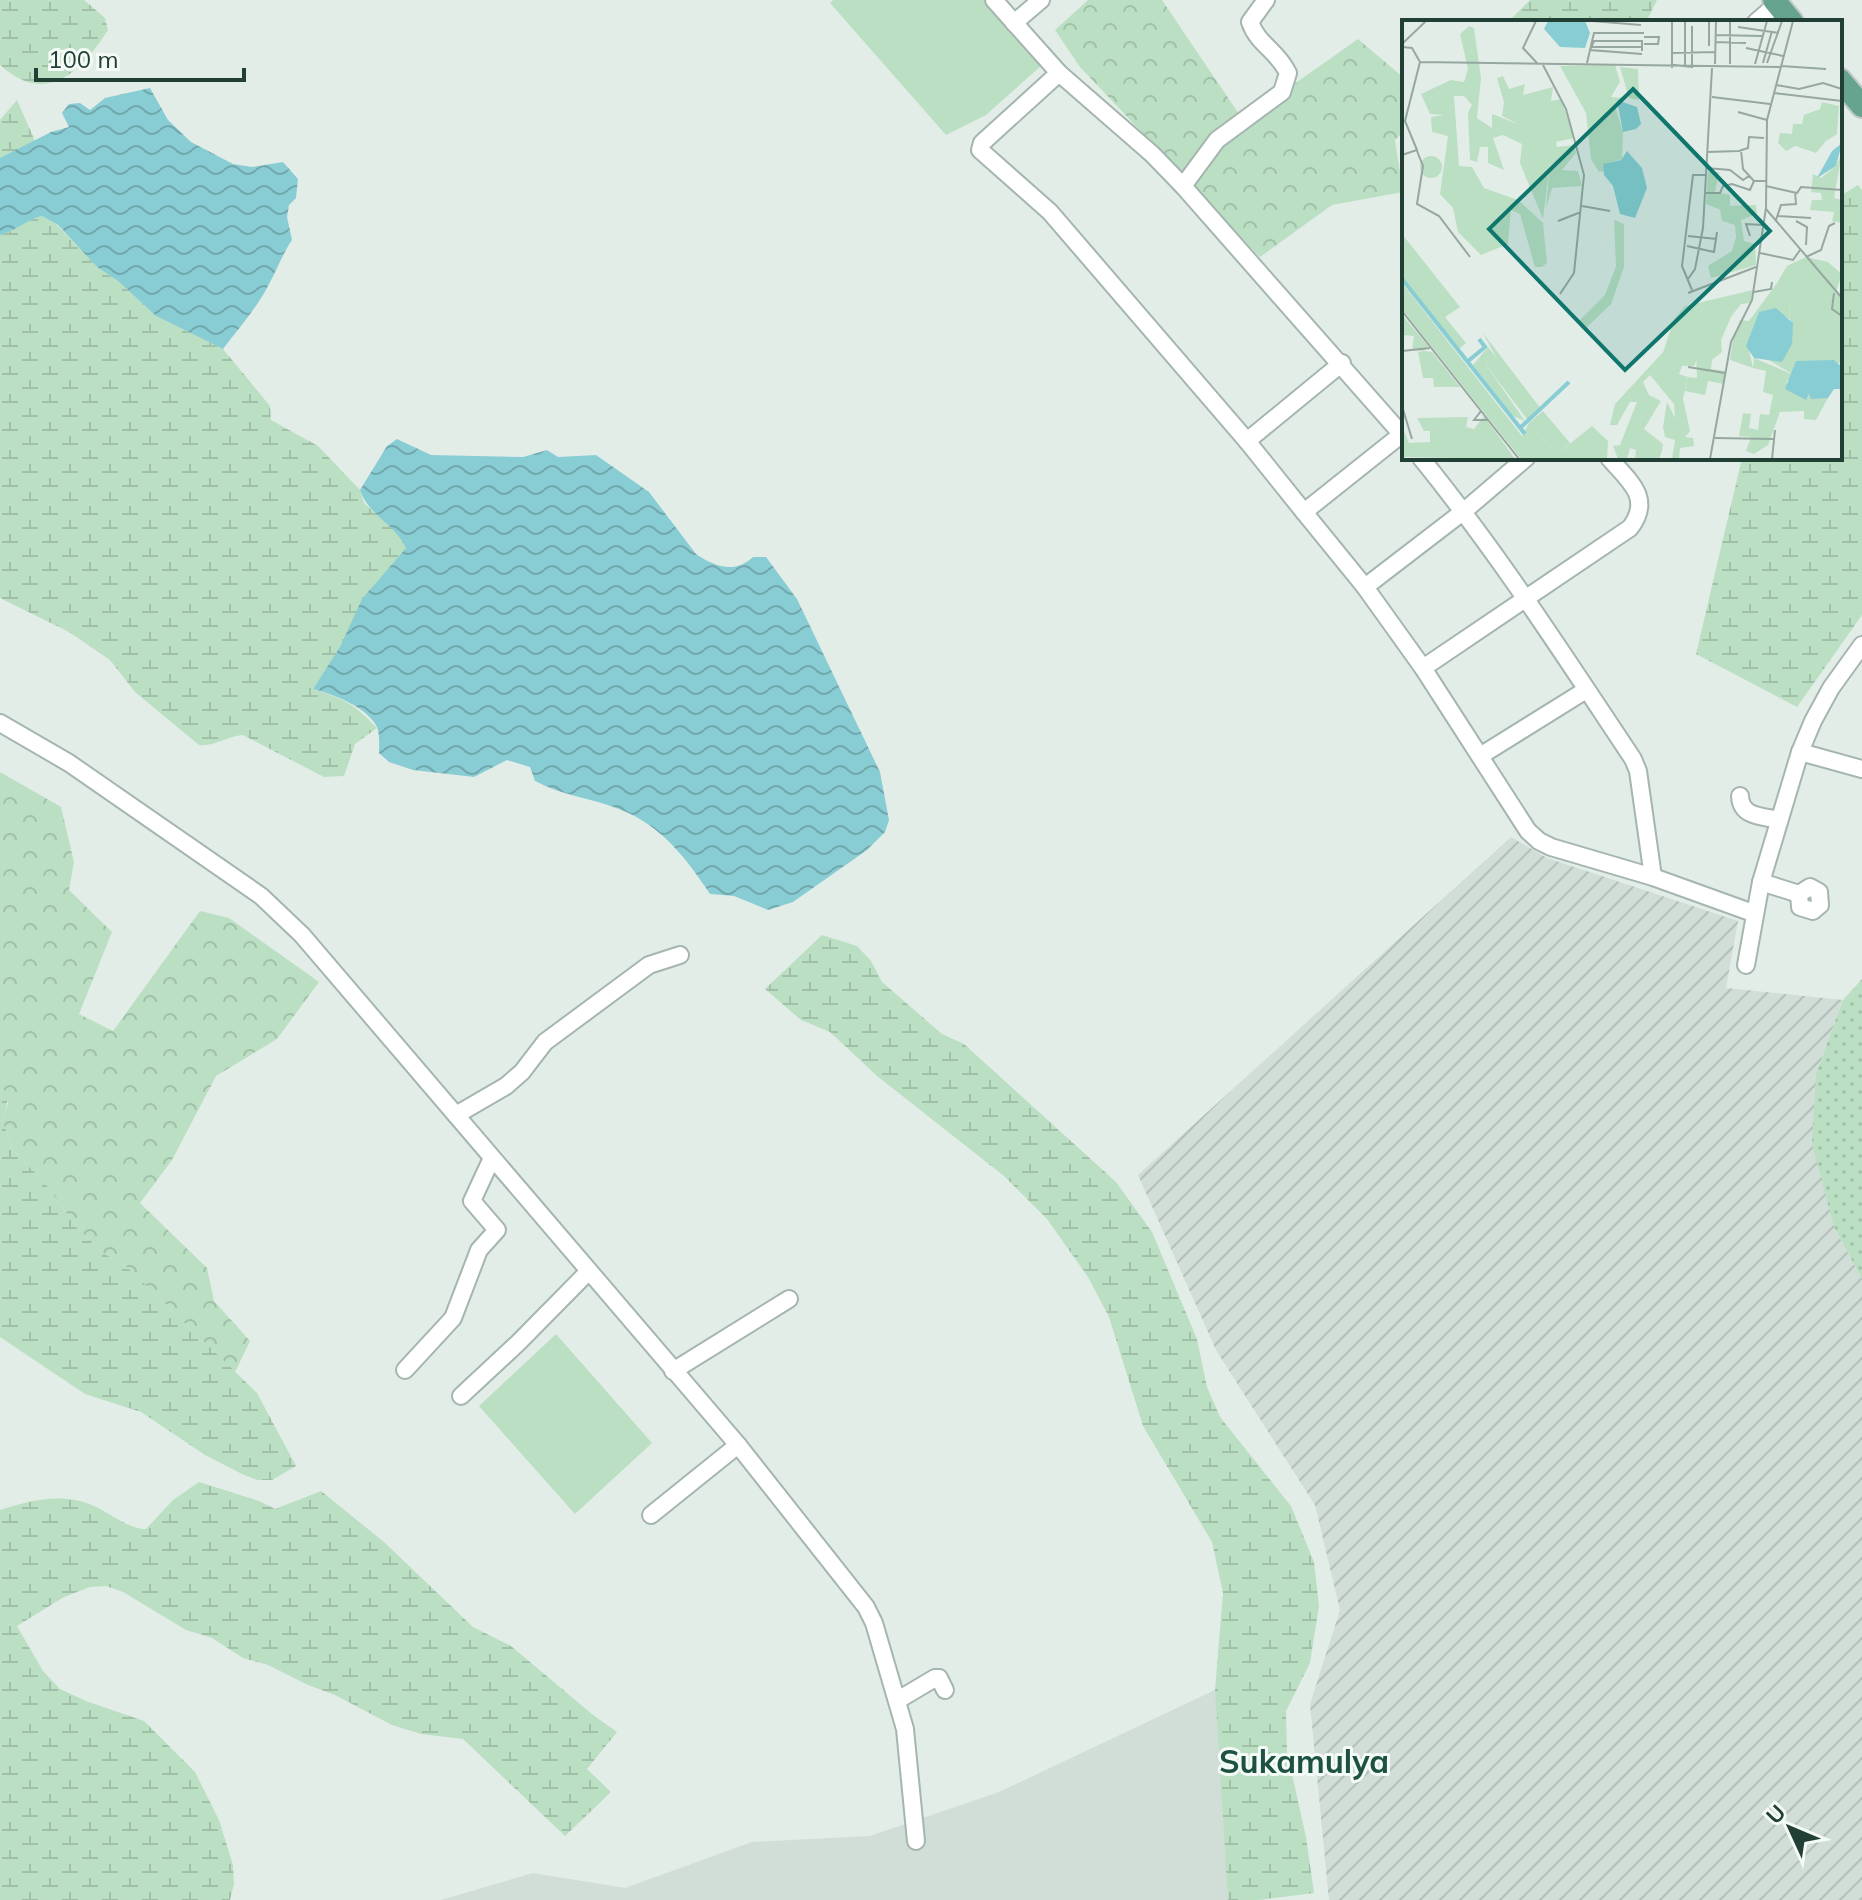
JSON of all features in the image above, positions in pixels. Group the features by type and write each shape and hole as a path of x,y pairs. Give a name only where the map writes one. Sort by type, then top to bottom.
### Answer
{"main road":[{"path":"1775,2 1790,20"},
{"path":"1842,82 1862,106"}],"street":[{"path":"994,0 1059,73 1152,154 1183,186 1402,434"},
{"path":"1014,23 1041,0"},
{"path":"1183,186 1217,140 1282,92 1288,73 1280,57 1255,38 1250,22 1266,0"},
{"path":"1758,20 1775,2"},
{"path":"1059,73 982,143 980,150 1050,212 1247,441 1365,587 1423,668 1528,831 1539,841 1753,913"},
{"path":"1247,441 1342,363"},
{"path":"1304,512 1402,436"},
{"path":"1423,460 1528,599 1633,759 1638,771 1653,877"},
{"path":"1365,587 1464,511 1524,460"},
{"path":"1423,668 1630,528 1639,515 1641,501 1632,484 1611,460"},
{"path":"1746,965 1753,913 1800,752 1831,688 1862,645"},
{"path":"1480,756 1586,690"},
{"path":"0,723 69,763 261,896 302,935 738,1445 866,1607 874,1623 905,1729 916,1841"},
{"path":"1800,752 1862,769"},
{"path":"1740,796 1741,806 1747,813 1779,820"},
{"path":"1761,882 1799,894"},
{"path":"456,1115 506,1086 522,1072 545,1042 649,965 680,955"},
{"path":"405,1370 453,1318 479,1250 497,1230 472,1201 492,1158"},
{"path":"461,1396 589,1271"},
{"path":"673,1371 789,1299"},
{"path":"651,1515 738,1445"},
{"path":"898,1700 935,1678 939,1678 945,1690"}],"shaded area":[{"path":"1511,837 1547,858 1738,921 1726,988 1843,1000 1816,1074 1834,1227 1862,1279 1862,1900 1329,1900 1310,1704 1340,1610 1315,1505 1217,1352 1138,1175"},
{"path":"1215,1690 1224,1769 1228,1900 441,1900 533,1873 625,1888 752,1842 870,1836 999,1792"}],"green space":[{"path":"0,0 84,0 105,18 108,30 74,71 47,83 32,83 0,65"},
{"path":"833,0 984,0 1042,65 986,115 946,135 830,3"},
{"path":"1088,0 1162,0 1243,120 1358,39 1402,76 1402,133 1395,140 1402,192 1332,205 1260,257 1080,67 1055,30"},
{"path":"1530,0 1657,0 1647,20 1510,20"},
{"path":"17,100 35,141 0,158 0,120"},
{"path":"1858,185 1862,190 1862,615 1797,707 1696,654 1742,460 1842,460 1842,195"},
{"path":"42,216 57,225 97,267 118,281 156,316 223,349 270,406 271,420 318,446 360,490 364,503 401,537 407,548 313,689 348,703 377,728 355,744 344,776 324,777 243,735 199,745 135,692 110,660 69,632 0,598 0,235"},
{"path":"0,772 61,807 74,862 69,890 112,932 79,1014 113,1031 200,911 229,918 319,982 277,1039 216,1076 172,1160 140,1203 207,1268 214,1301 250,1341 235,1372 128,1268 103,1253 77,1228 45,1183 14,1151 2,1120 8,1103 0,1084"},
{"path":"822,935 857,946 871,961 882,982 942,1034 964,1044 1116,1182 1152,1232 1197,1339 1207,1387 1220,1417 1291,1506 1314,1562 1319,1606 1310,1663 1286,1711 1287,1752 1306,1837 1314,1893 1258,1900 1228,1900 1215,1690 1223,1593 1212,1542 1143,1426 1109,1317 1088,1277 1047,1219 1004,1176 877,1076 830,1032 801,1020 765,989"},
{"path":"1862,979 1862,1279 1834,1227 1812,1144 1816,1074 1843,1000"},
{"path":"0,1084 7,1097 2,1120 14,1151 45,1183 77,1228 103,1253 128,1268 257,1393 296,1466 272,1480 257,1480 242,1474 205,1455 141,1412 85,1394 0,1337"},
{"path":"556,1334 652,1443 575,1514 479,1406"},
{"path":"199,1482 275,1509 321,1491 384,1542 473,1627 511,1646 617,1732 587,1769 611,1792 565,1836 463,1739 421,1734 392,1725 335,1695 268,1665 243,1658 212,1638 186,1630 123,1592 106,1586 90,1587 64,1597 17,1626 43,1671 60,1689 144,1721 195,1772 219,1820 233,1865 234,1884 230,1900 0,1900 0,1510 35,1501 71,1499 146,1529 173,1500"}],"water":[{"path":"150,88 168,120 191,142 233,164 252,167 283,162 298,179 296,198 289,205 287,217 292,240 258,303 223,349 156,316 118,281 97,267 58,225 42,216 0,235 0,158 51,132 69,127 62,113 69,104 80,103 90,110 105,98"},
{"path":"397,439 431,455 523,457 547,450 558,457 596,455 649,492 703,559 732,567 753,557 766,557 797,599 880,772 889,820 885,832 867,850 793,902 768,910 734,896 710,894 682,856 648,824 619,809 535,781 530,767 507,760 474,777 413,770 389,762 379,753 377,727 366,713 339,698 313,689 340,647 362,599 406,548 396,533 369,506 360,490 387,446"}],"district":[{"name":"Sukamulya","path":"1304,1761"}]}
